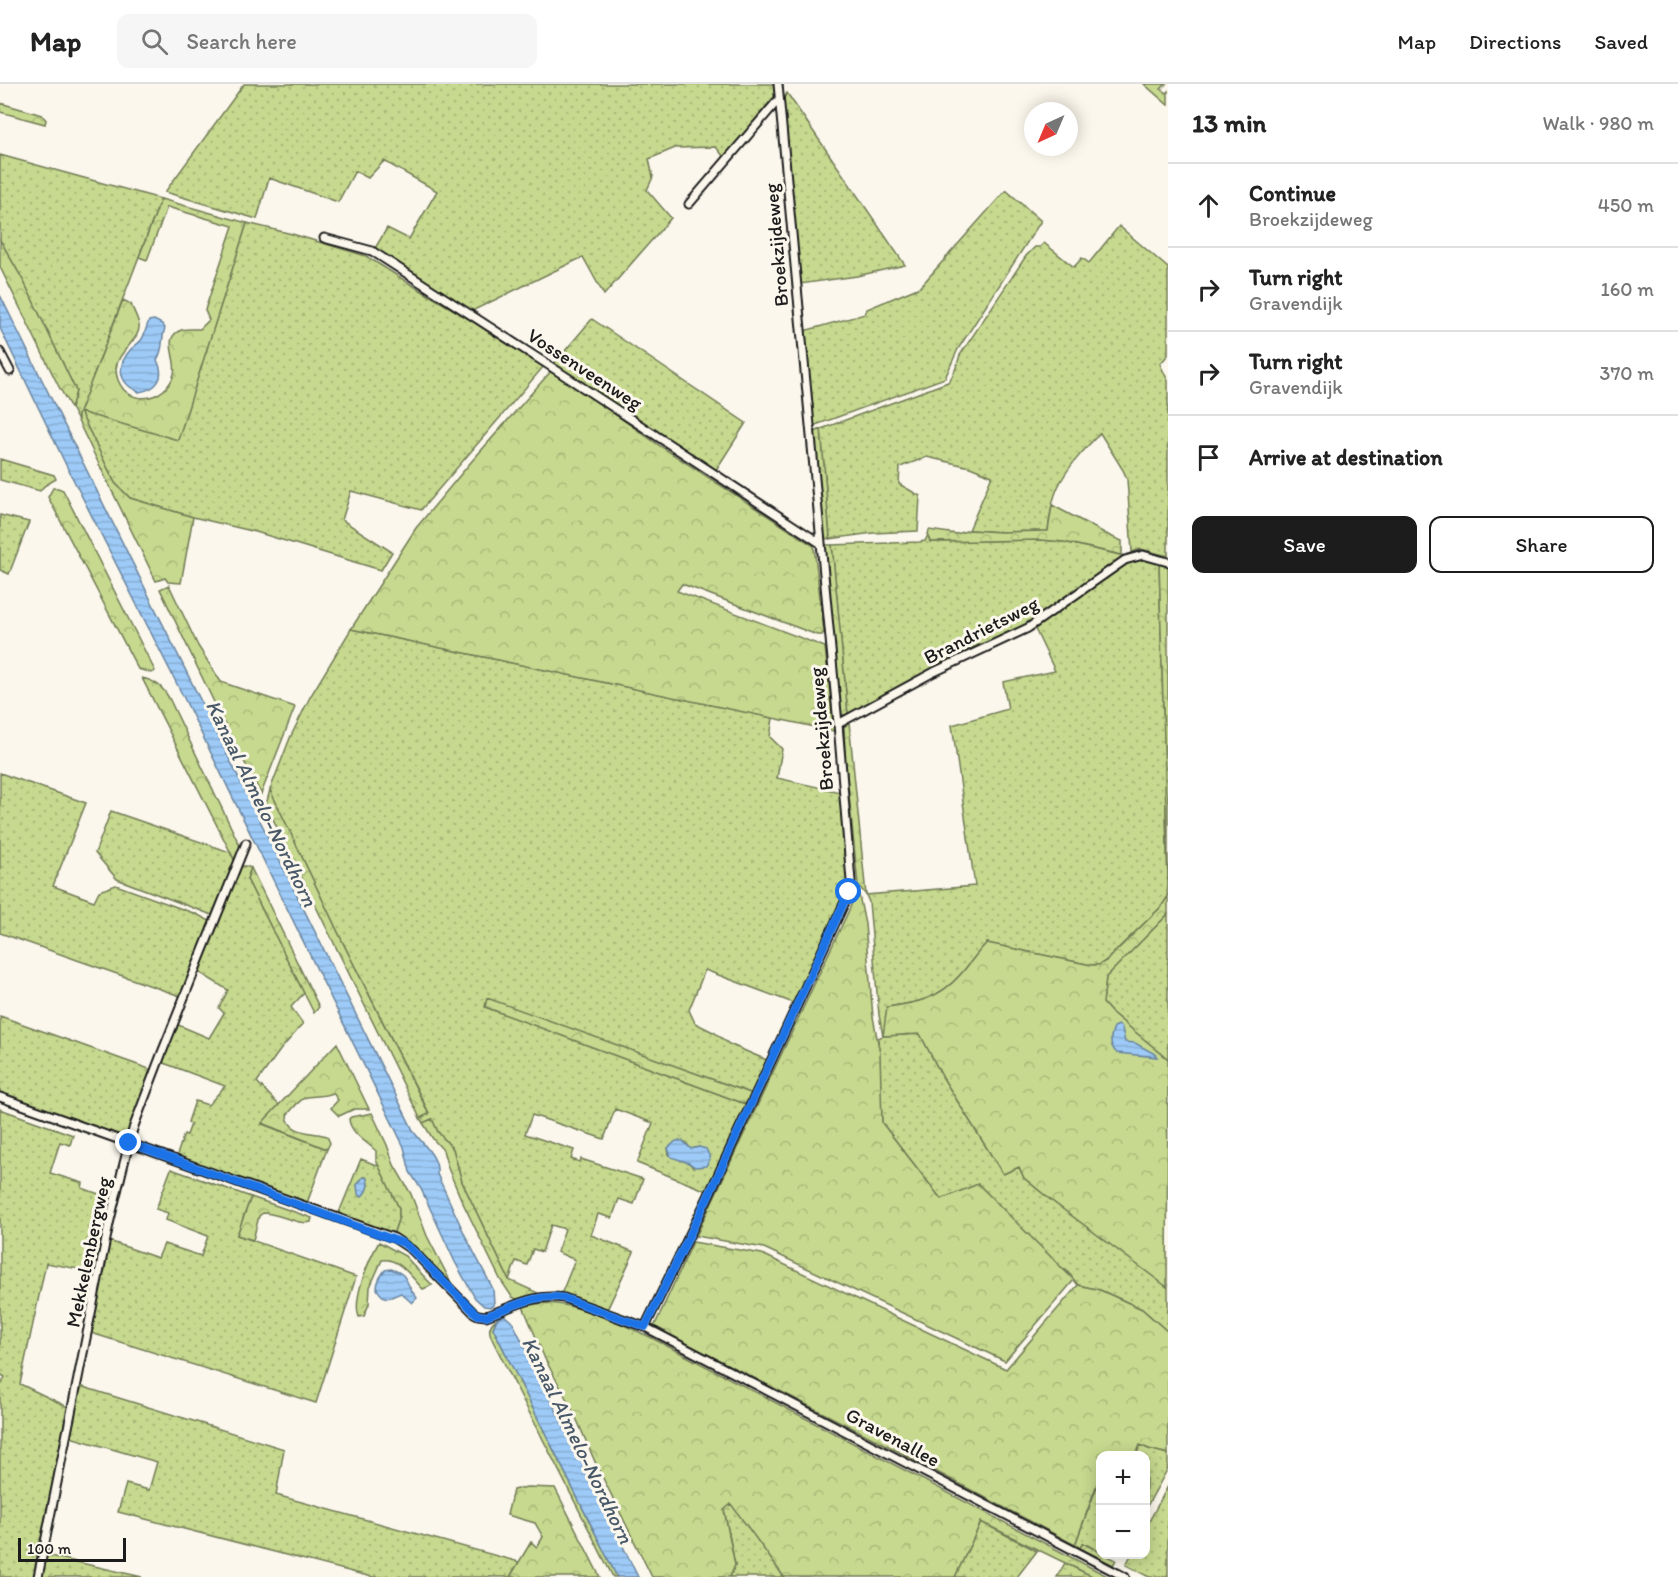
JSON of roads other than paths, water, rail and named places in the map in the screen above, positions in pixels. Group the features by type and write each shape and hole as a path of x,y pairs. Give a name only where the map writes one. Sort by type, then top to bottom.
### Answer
{"street":[{"name":"Broekzijdeweg","path":"645,1327 849,892 851,881 778,84"},
{"path":"689,204 779,99"},
{"name":"Vossenveenweg","path":"324,238 372,251 820,543"},
{"path":"0,352 10,371"},
{"name":"Brandrietsweg","path":"838,724 934,672 1028,628 1125,560 1143,555 1168,562"},
{"name":"Mekkelenbergweg","path":"38,1577 110,1224 129,1143 161,1055 246,843"},
{"path":"0,1097 129,1143"},
{"name":"Gravenallee","path":"129,1143 403,1243 478,1315 486,1316 537,1297 554,1296 645,1327 1125,1577"}],"water":[{"path":"0,295 414,1132 436,1162 437,1174 493,1289 494,1304 491,1307 484,1306 475,1298 455,1262 421,1189 410,1172 404,1147 183,696 66,465 0,328"},
{"path":"154,320 165,328 157,360 160,366 160,377 151,388 139,392 123,379 121,368 126,355 142,339 149,321"},
{"path":"1119,1025 1122,1028 1125,1042 1135,1043 1157,1057 1117,1053 1111,1044 1111,1037 1114,1027"},
{"path":"676,1141 683,1141 691,1149 699,1147 706,1149 709,1161 706,1166 695,1167 671,1157 668,1148"},
{"path":"363,1177 367,1178 368,1186 361,1197 358,1194 357,1185"},
{"path":"391,1269 406,1279 417,1298 412,1303 401,1293 385,1297 377,1289 383,1272"},
{"path":"504,1315 513,1323 638,1577 617,1577 493,1328 497,1319"}],"water label":[{"name":"Kanaal Almelo-Nordhorn","path":"262,803"},
{"name":"Kanaal Almelo-Nordhorn","path":"578,1440"}]}
